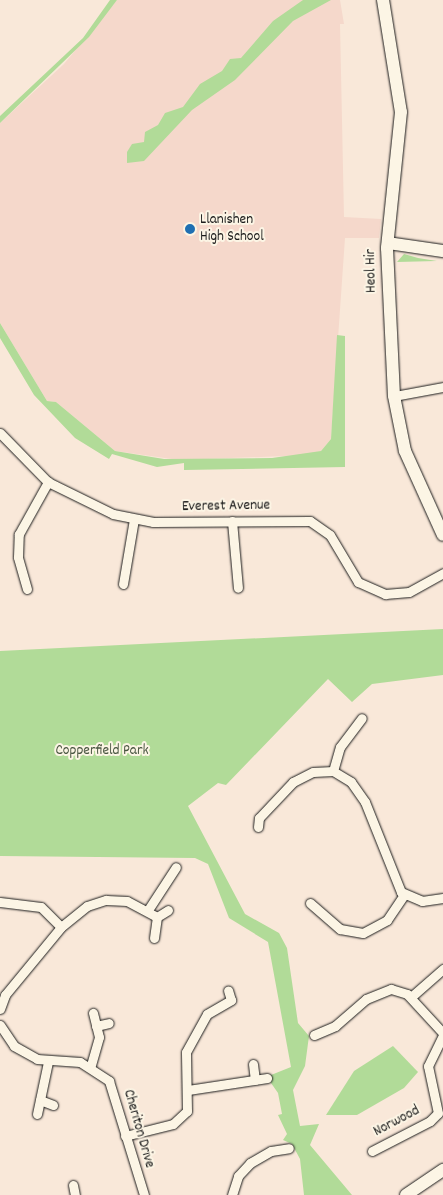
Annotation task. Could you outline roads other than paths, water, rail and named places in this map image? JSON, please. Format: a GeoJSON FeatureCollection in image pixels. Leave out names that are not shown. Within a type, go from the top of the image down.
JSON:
{"type":"FeatureCollection","features":[{"type":"Feature","properties":{"kind":"street","name":"Heol Hir"},"geometry":{"type":"LineString","coordinates":[[383,0],[401,112],[388,243],[394,396],[405,451],[443,535]]}},
{"type":"Feature","properties":{"kind":"street"},"geometry":{"type":"LineString","coordinates":[[388,243],[443,252]]}},
{"type":"Feature","properties":{"kind":"street"},"geometry":{"type":"LineString","coordinates":[[394,396],[443,387]]}},
{"type":"Feature","properties":{"kind":"street","name":"Everest Avenue"},"geometry":{"type":"LineString","coordinates":[[0,433],[48,482],[98,509],[134,519],[295,519],[315,524],[334,540],[358,582],[377,592],[409,592],[443,573]]}},
{"type":"Feature","properties":{"kind":"street"},"geometry":{"type":"LineString","coordinates":[[27,589],[18,557],[19,534],[48,482]]}},
{"type":"Feature","properties":{"kind":"street"},"geometry":{"type":"LineString","coordinates":[[123,584],[134,519]]}},
{"type":"Feature","properties":{"kind":"street"},"geometry":{"type":"LineString","coordinates":[[232,520],[238,588]]}},
{"type":"Feature","properties":{"kind":"street"},"geometry":{"type":"LineString","coordinates":[[333,772],[340,747],[362,718]]}},
{"type":"Feature","properties":{"kind":"street"},"geometry":{"type":"LineString","coordinates":[[258,827],[258,818],[293,782],[313,772],[333,772],[351,782],[365,802],[404,895],[422,901],[443,898]]}},
{"type":"Feature","properties":{"kind":"street"},"geometry":{"type":"LineString","coordinates":[[148,910],[174,871],[180,880]]}},
{"type":"Feature","properties":{"kind":"street"},"geometry":{"type":"LineString","coordinates":[[310,903],[340,929],[363,933],[386,920],[404,895]]}},
{"type":"Feature","properties":{"kind":"street"},"geometry":{"type":"LineString","coordinates":[[0,1009],[5,994],[62,927],[87,906],[106,900],[127,901],[148,910],[157,917]]}},
{"type":"Feature","properties":{"kind":"street"},"geometry":{"type":"LineString","coordinates":[[0,902],[41,907],[62,927]]}},
{"type":"Feature","properties":{"kind":"street"},"geometry":{"type":"LineString","coordinates":[[154,938],[157,917],[168,910]]}},
{"type":"Feature","properties":{"kind":"street"},"geometry":{"type":"LineString","coordinates":[[314,1035],[330,1029],[357,1005],[384,991],[397,990],[411,997],[443,969]]}},
{"type":"Feature","properties":{"kind":"street"},"geometry":{"type":"LineString","coordinates":[[125,1136],[172,1124],[187,1111],[186,1052],[207,1014],[231,1000],[228,990]]}},
{"type":"Feature","properties":{"kind":"street","name":"Norwood"},"geometry":{"type":"LineString","coordinates":[[372,1151],[430,1121],[438,1113],[438,1100],[427,1073],[429,1058],[443,1034],[411,997]]}},
{"type":"Feature","properties":{"kind":"street"},"geometry":{"type":"LineString","coordinates":[[0,1026],[14,1046],[48,1062],[91,1065],[99,1037],[93,1013]]}},
{"type":"Feature","properties":{"kind":"street"},"geometry":{"type":"LineString","coordinates":[[96,1026],[108,1023]]}},
{"type":"Feature","properties":{"kind":"street"},"geometry":{"type":"LineString","coordinates":[[37,1114],[48,1062]]}},
{"type":"Feature","properties":{"kind":"street"},"geometry":{"type":"LineString","coordinates":[[252,1064],[256,1080]]}},
{"type":"Feature","properties":{"kind":"street","name":"Cheriton Drive"},"geometry":{"type":"LineString","coordinates":[[91,1065],[109,1081],[144,1195]]}},
{"type":"Feature","properties":{"kind":"street"},"geometry":{"type":"LineString","coordinates":[[188,1090],[267,1078]]}},
{"type":"Feature","properties":{"kind":"street"},"geometry":{"type":"LineString","coordinates":[[40,1100],[53,1105]]}},
{"type":"Feature","properties":{"kind":"street"},"geometry":{"type":"LineString","coordinates":[[276,1140],[278,1150]]}},
{"type":"Feature","properties":{"kind":"street"},"geometry":{"type":"LineString","coordinates":[[232,1195],[238,1176],[250,1163],[278,1150],[290,1148]]}},
{"type":"Feature","properties":{"kind":"street"},"geometry":{"type":"LineString","coordinates":[[406,1195],[443,1170]]}},
{"type":"Feature","properties":{"kind":"street"},"geometry":{"type":"LineString","coordinates":[[73,1185],[75,1195]]}},
{"type":"Feature","properties":{"kind":"place","name":"Llanishen High School"},"geometry":{"type":"Point","coordinates":[190,229]}},
{"type":"Feature","properties":{"kind":"park label","name":"Copperfield Park"},"geometry":{"type":"Point","coordinates":[102,752]}}]}
